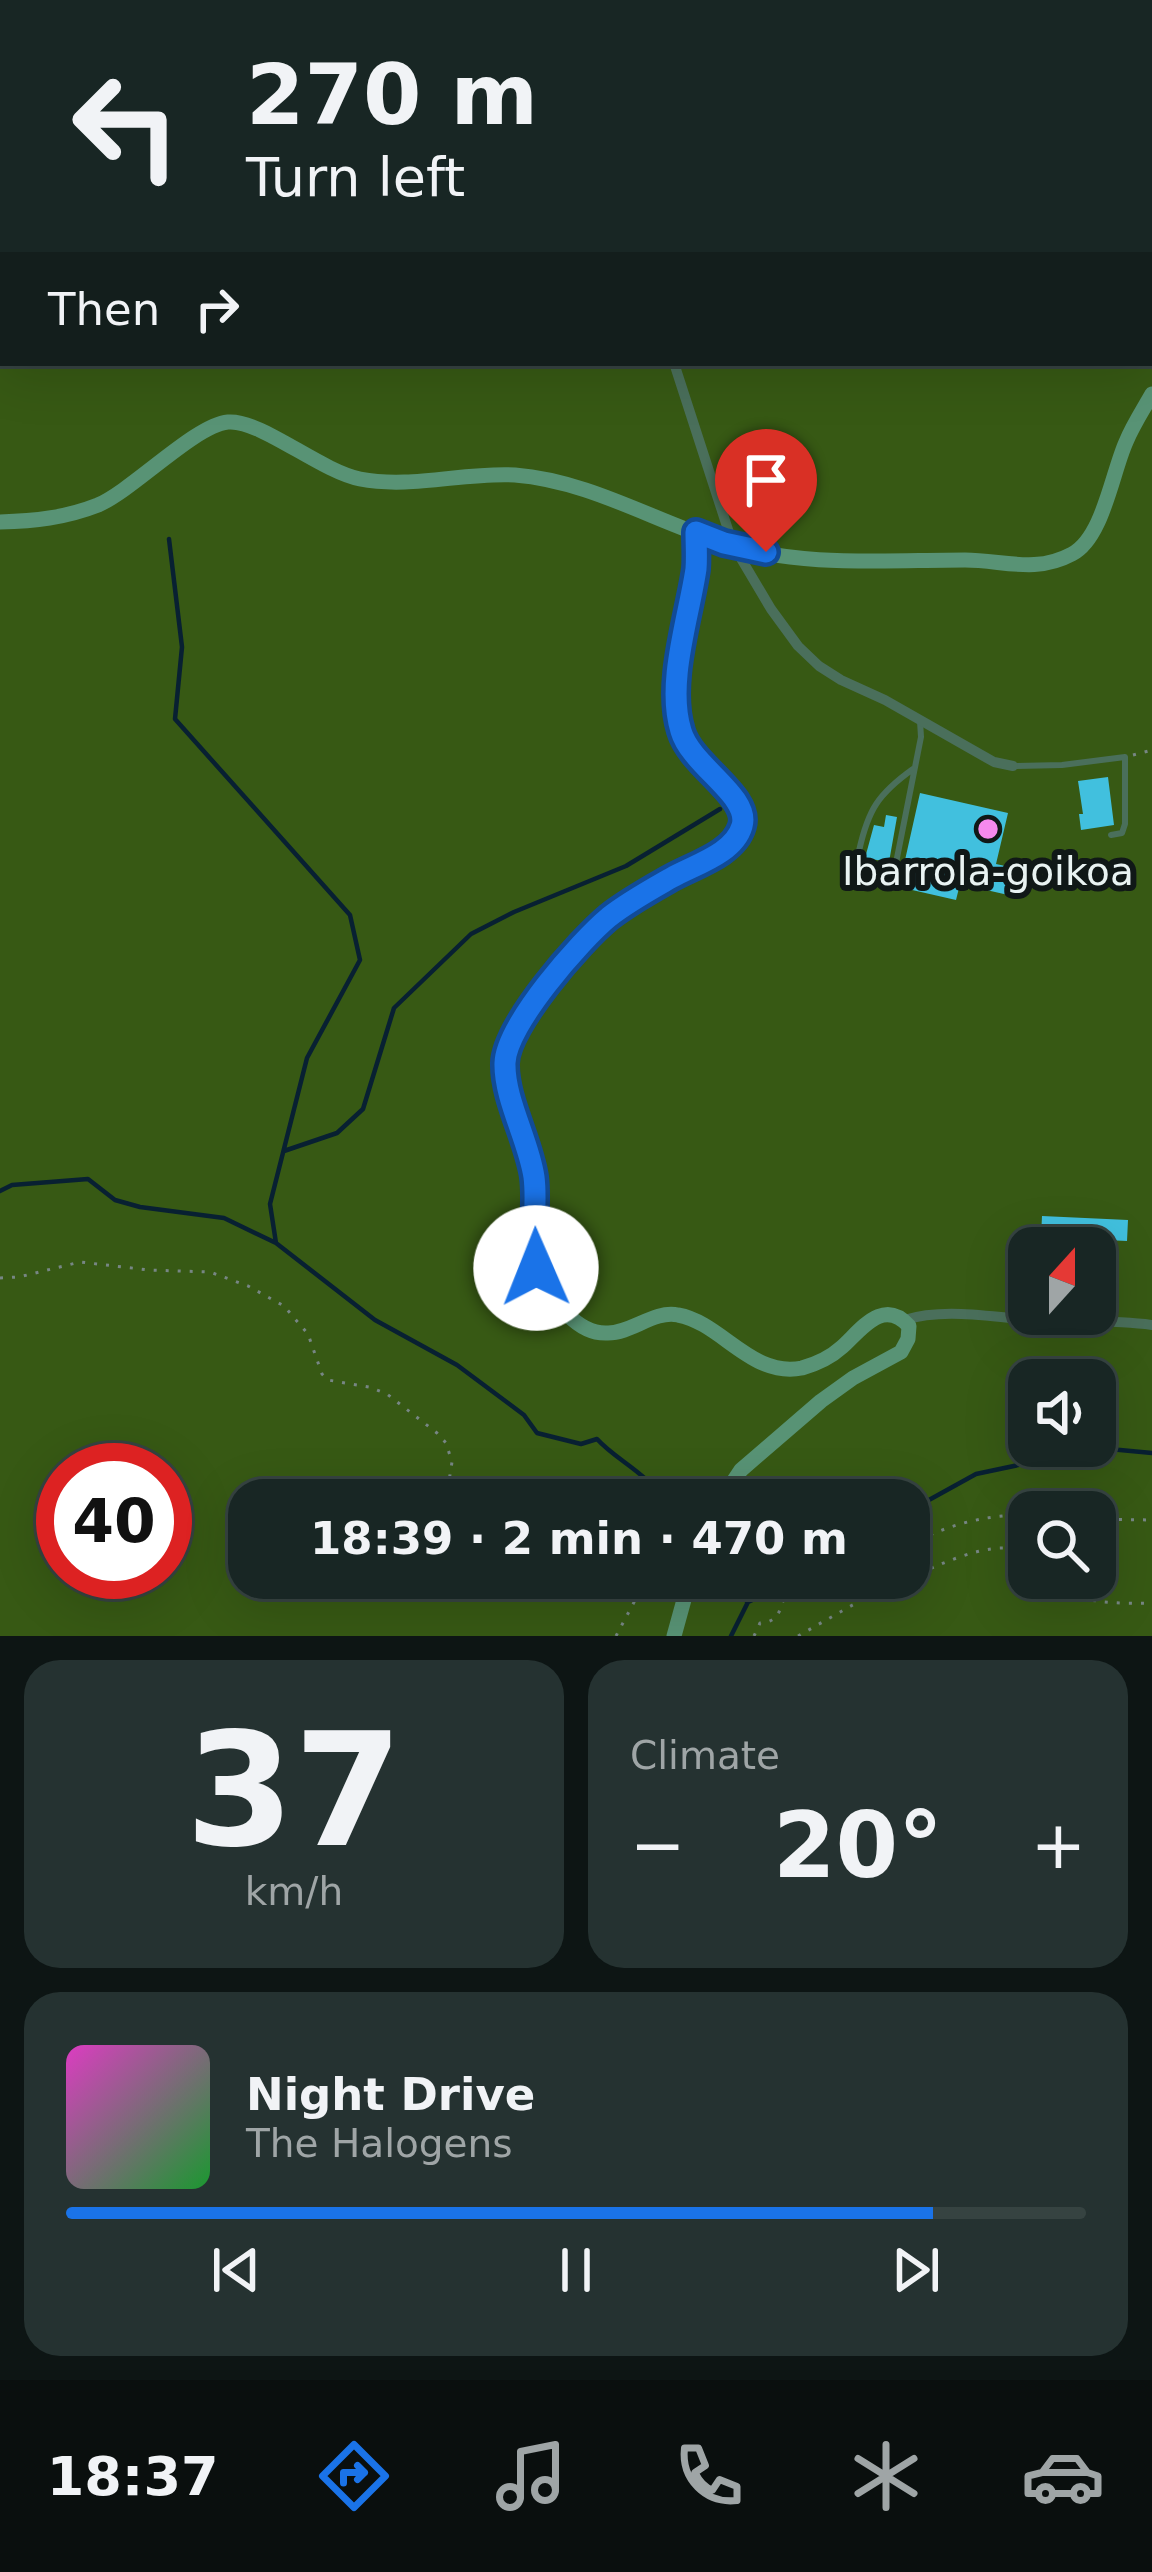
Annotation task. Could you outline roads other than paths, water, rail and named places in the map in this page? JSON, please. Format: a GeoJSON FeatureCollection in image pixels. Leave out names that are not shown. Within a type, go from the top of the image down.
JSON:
{"type":"FeatureCollection","features":[{"type":"Feature","properties":{"kind":"street"},"geometry":{"type":"LineString","coordinates":[[675,366],[733,545],[798,646],[819,666],[994,762],[1013,766]]}},
{"type":"Feature","properties":{"kind":"street"},"geometry":{"type":"LineString","coordinates":[[0,522],[52,520],[101,504],[202,433],[227,422],[253,427],[329,470],[362,479],[398,482],[514,476],[592,490],[733,545],[799,560],[977,560],[1031,567],[1075,554],[1096,527],[1126,441],[1152,394]]}},
{"type":"Feature","properties":{"kind":"street"},"geometry":{"type":"LineString","coordinates":[[696,532],[697,562],[677,683],[678,720],[695,758],[740,802],[743,822],[728,847],[642,895],[597,928],[530,1008],[509,1043],[505,1072],[534,1178],[535,1264],[554,1300],[577,1324],[600,1333],[677,1314],[743,1353],[781,1369],[823,1360],[878,1316],[904,1319],[937,1313],[1152,1325]]}},
{"type":"Feature","properties":{"kind":"street"},"geometry":{"type":"LineString","coordinates":[[735,1479],[821,1401],[901,1352],[910,1332],[904,1319]]}},
{"type":"Feature","properties":{"kind":"street"},"geometry":{"type":"LineString","coordinates":[[674,1636],[684,1599]]}},
{"type":"Feature","properties":{"kind":"lane"},"geometry":{"type":"LineString","coordinates":[[894,873],[922,737],[920,721]]}},
{"type":"Feature","properties":{"kind":"lane"},"geometry":{"type":"LineString","coordinates":[[1013,766],[1125,757],[1125,824],[1122,832],[1111,835]]}},
{"type":"Feature","properties":{"kind":"lane"},"geometry":{"type":"LineString","coordinates":[[860,851],[867,815],[886,790],[916,767]]}},
{"type":"Feature","properties":{"kind":"waterway"},"geometry":{"type":"LineString","coordinates":[[169,539],[182,647],[175,719],[350,915],[360,960],[307,1058],[270,1204],[276,1243]]}},
{"type":"Feature","properties":{"kind":"waterway"},"geometry":{"type":"LineString","coordinates":[[284,1151],[337,1133],[363,1109],[394,1008],[471,934],[626,866],[720,809]]}},
{"type":"Feature","properties":{"kind":"waterway"},"geometry":{"type":"LineString","coordinates":[[0,1191],[12,1185],[88,1179],[115,1200],[224,1218],[276,1243],[375,1320],[457,1365],[524,1415],[537,1433],[581,1444],[597,1439],[645,1479]]}},
{"type":"Feature","properties":{"kind":"waterway"},"geometry":{"type":"LineString","coordinates":[[930,1499],[976,1474],[1099,1448],[1152,1453]]}},
{"type":"Feature","properties":{"kind":"waterway"},"geometry":{"type":"LineString","coordinates":[[744,1599],[748,1602]]}},
{"type":"Feature","properties":{"kind":"waterway"},"geometry":{"type":"LineString","coordinates":[[748,1602],[755,1599]]}},
{"type":"Feature","properties":{"kind":"waterway"},"geometry":{"type":"LineString","coordinates":[[731,1636],[748,1602]]}},
{"type":"Feature","properties":{"kind":"place","name":"Ibarrola-goikoa"},"geometry":{"type":"Point","coordinates":[988,829]}}]}
